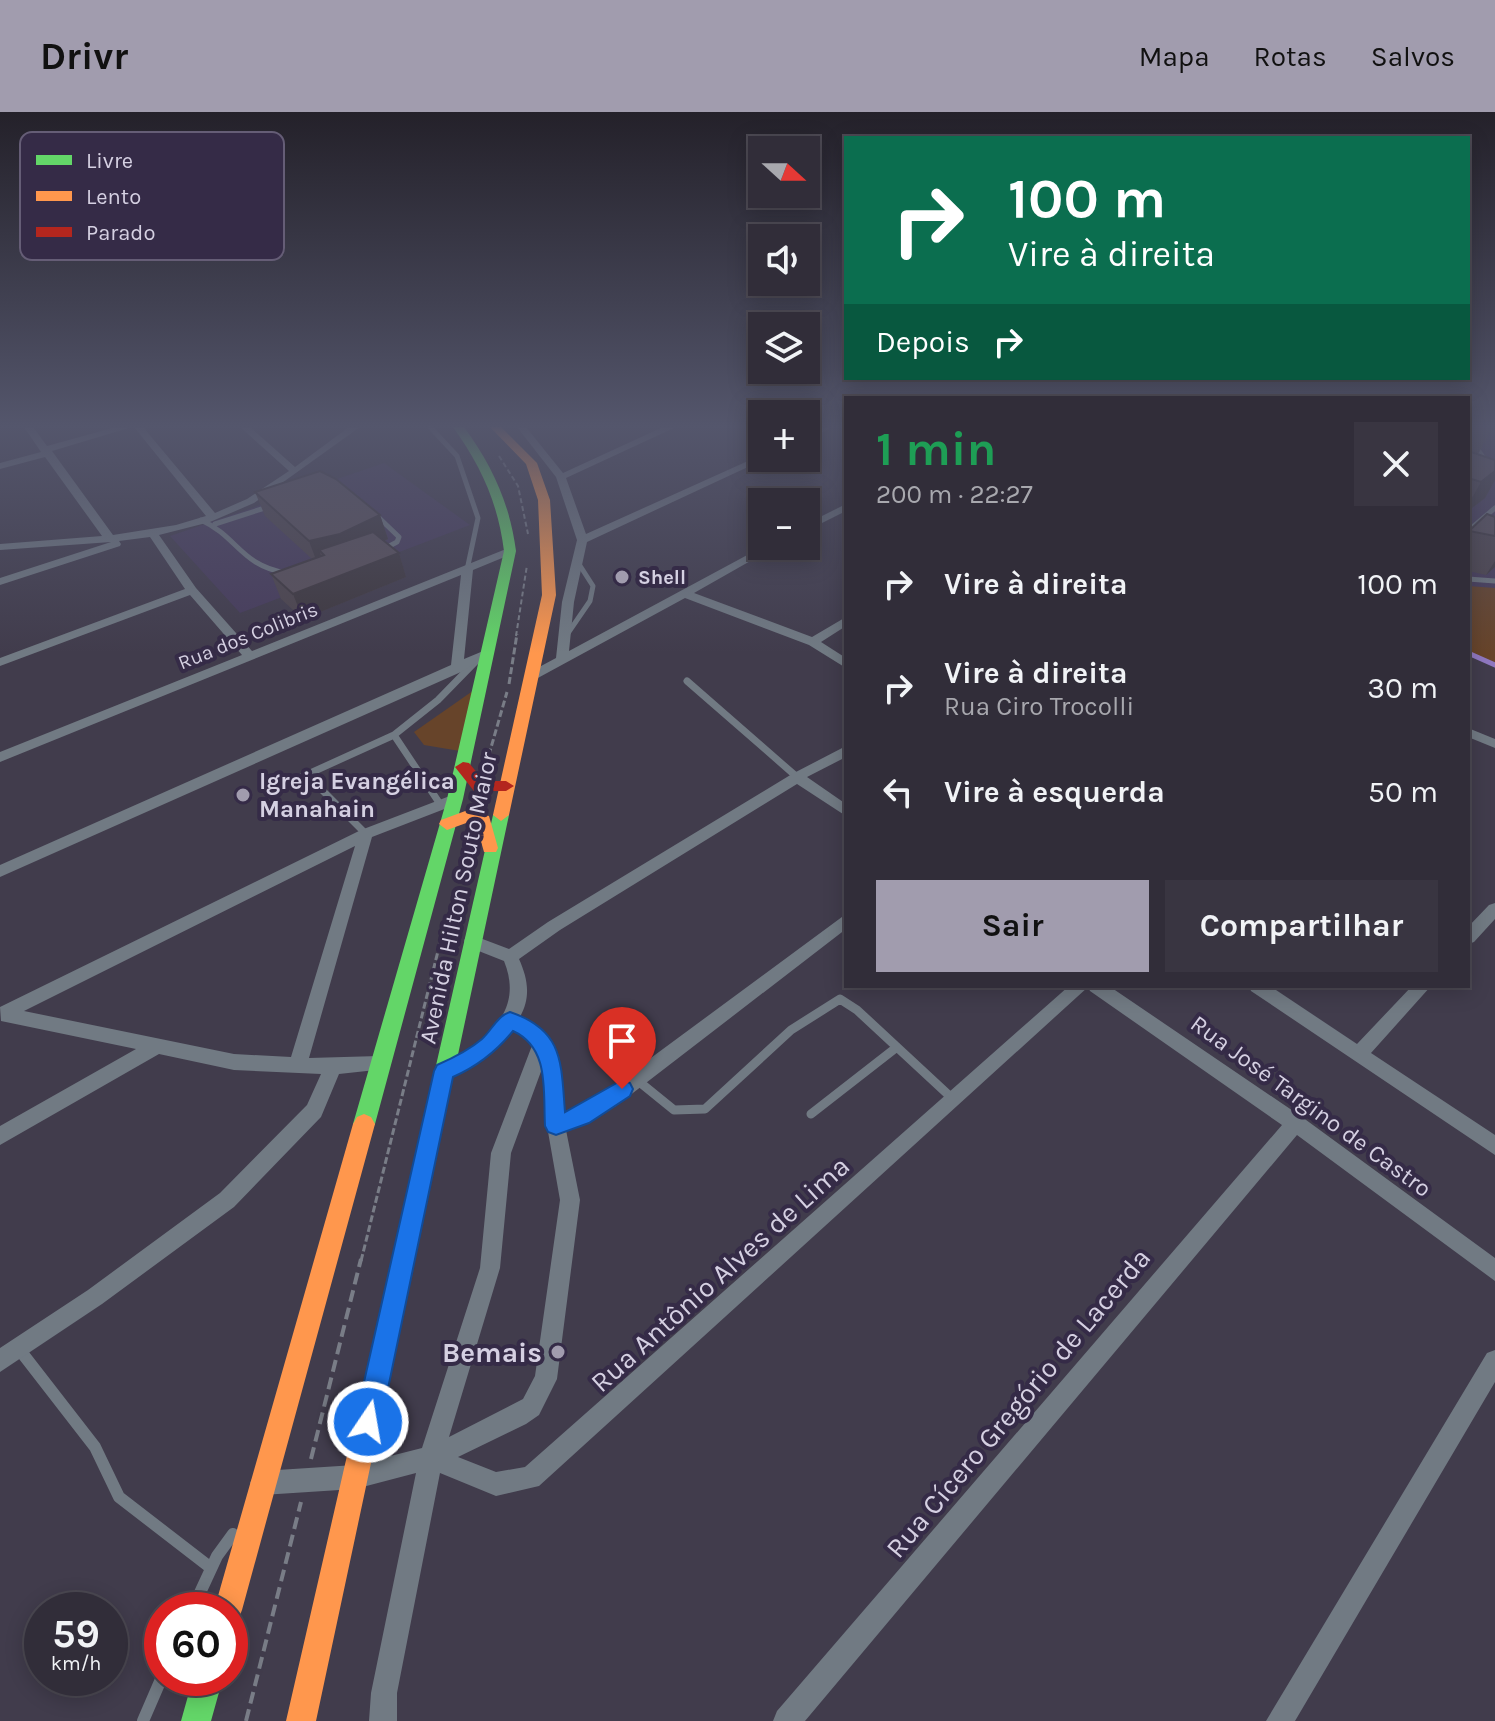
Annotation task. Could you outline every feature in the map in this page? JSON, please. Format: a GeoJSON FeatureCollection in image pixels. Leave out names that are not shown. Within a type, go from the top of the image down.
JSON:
{"type":"FeatureCollection","features":[{"type":"Feature","properties":{"kind":"main road","name":"Avenida Hilton Souto Maior"},"geometry":{"type":"LineString","coordinates":[[233,1592],[447,824],[448,801],[463,767],[483,656],[510,551],[509,530],[500,502]]}},
{"type":"Feature","properties":{"kind":"main road","name":"Avenida Hilton Souto Maior"},"geometry":{"type":"LineString","coordinates":[[301,1721],[549,595],[544,502]]}},
{"type":"Feature","properties":{"kind":"main road"},"geometry":{"type":"LineString","coordinates":[[463,767],[480,787],[506,786]]}},
{"type":"Feature","properties":{"kind":"main road"},"geometry":{"type":"LineString","coordinates":[[447,824],[468,816],[483,820],[491,852]]}},
{"type":"Feature","properties":{"kind":"main road"},"geometry":{"type":"LineString","coordinates":[[196,1721],[203,1696]]}},
{"type":"Feature","properties":{"kind":"street"},"geometry":{"type":"LineString","coordinates":[[83,502],[109,538]]}},
{"type":"Feature","properties":{"kind":"street"},"geometry":{"type":"LineString","coordinates":[[195,502],[209,520]]}},
{"type":"Feature","properties":{"kind":"street"},"geometry":{"type":"LineString","coordinates":[[0,582],[147,535],[209,520],[247,502]]}},
{"type":"Feature","properties":{"kind":"street"},"geometry":{"type":"LineString","coordinates":[[562,659],[582,540],[569,502]]}},
{"type":"Feature","properties":{"kind":"street"},"geometry":{"type":"LineString","coordinates":[[582,540],[665,502]]}},
{"type":"Feature","properties":{"kind":"street"},"geometry":{"type":"LineString","coordinates":[[820,521],[844,508]]}},
{"type":"Feature","properties":{"kind":"street"},"geometry":{"type":"LineString","coordinates":[[0,547],[147,535]]}},
{"type":"Feature","properties":{"kind":"street"},"geometry":{"type":"LineString","coordinates":[[147,535],[250,656]]}},
{"type":"Feature","properties":{"kind":"street","name":"Rua dos Colibris"},"geometry":{"type":"LineString","coordinates":[[0,757],[510,551]]}},
{"type":"Feature","properties":{"kind":"street"},"geometry":{"type":"LineString","coordinates":[[532,676],[748,559]]}},
{"type":"Feature","properties":{"kind":"street"},"geometry":{"type":"LineString","coordinates":[[457,669],[467,570]]}},
{"type":"Feature","properties":{"kind":"street"},"geometry":{"type":"LineString","coordinates":[[0,662],[192,590]]}},
{"type":"Feature","properties":{"kind":"street"},"geometry":{"type":"LineString","coordinates":[[683,593],[813,642],[844,663]]}},
{"type":"Feature","properties":{"kind":"street"},"geometry":{"type":"LineString","coordinates":[[813,642],[844,622]]}},
{"type":"Feature","properties":{"kind":"street"},"geometry":{"type":"LineString","coordinates":[[0,871],[483,656]]}},
{"type":"Feature","properties":{"kind":"street"},"geometry":{"type":"LineString","coordinates":[[1470,733],[1495,744]]}},
{"type":"Feature","properties":{"kind":"street"},"geometry":{"type":"LineString","coordinates":[[510,957],[554,926],[797,777],[844,752]]}},
{"type":"Feature","properties":{"kind":"street"},"geometry":{"type":"LineString","coordinates":[[797,777],[844,810]]}},
{"type":"Feature","properties":{"kind":"street"},"geometry":{"type":"LineString","coordinates":[[1,1014],[366,834],[448,801]]}},
{"type":"Feature","properties":{"kind":"street"},"geometry":{"type":"LineString","coordinates":[[298,1064],[366,834]]}},
{"type":"Feature","properties":{"kind":"street"},"geometry":{"type":"LineString","coordinates":[[1470,936],[1495,909]]}},
{"type":"Feature","properties":{"kind":"street"},"geometry":{"type":"LineString","coordinates":[[556,1126],[582,1116],[636,1079],[844,922]]}},
{"type":"Feature","properties":{"kind":"street"},"geometry":{"type":"LineString","coordinates":[[444,1071],[468,1061],[491,1043],[510,1020],[520,997],[522,975],[510,957],[472,941]]}},
{"type":"Feature","properties":{"kind":"street","name":"Rua Antônio Alves de Lima"},"geometry":{"type":"LineString","coordinates":[[431,1458],[496,1484],[531,1478],[1078,988]]}},
{"type":"Feature","properties":{"kind":"street","name":"Rua José Targino de Castro"},"geometry":{"type":"LineString","coordinates":[[1099,988],[1295,1123],[1495,1271]]}},
{"type":"Feature","properties":{"kind":"street"},"geometry":{"type":"LineString","coordinates":[[1260,988],[1495,1146]]}},
{"type":"Feature","properties":{"kind":"street"},"geometry":{"type":"LineString","coordinates":[[1358,1055],[1421,988]]}},
{"type":"Feature","properties":{"kind":"street"},"geometry":{"type":"LineString","coordinates":[[1,1014],[234,1062],[333,1067],[379,1064]]}},
{"type":"Feature","properties":{"kind":"street"},"geometry":{"type":"LineString","coordinates":[[261,1483],[355,1477],[431,1458],[518,1416],[541,1394],[570,1200],[556,1126],[551,1059],[543,1041],[531,1030],[510,1020]]}},
{"type":"Feature","properties":{"kind":"street"},"geometry":{"type":"LineString","coordinates":[[383,1721],[384,1693],[431,1458],[490,1268],[501,1153],[543,1041]]}},
{"type":"Feature","properties":{"kind":"street"},"geometry":{"type":"LineString","coordinates":[[0,1136],[158,1046]]}},
{"type":"Feature","properties":{"kind":"street"},"geometry":{"type":"LineString","coordinates":[[0,1361],[227,1200],[314,1111],[333,1067]]}},
{"type":"Feature","properties":{"kind":"street","name":"Rua Cícero Gregório de Lacerda"},"geometry":{"type":"LineString","coordinates":[[787,1721],[1295,1123]]}},
{"type":"Feature","properties":{"kind":"street"},"geometry":{"type":"LineString","coordinates":[[1280,1721],[1495,1362]]}},
{"type":"Feature","properties":{"kind":"lane"},"geometry":{"type":"LineString","coordinates":[[283,502],[209,520],[238,552],[262,571],[301,575]]}},
{"type":"Feature","properties":{"kind":"lane"},"geometry":{"type":"LineString","coordinates":[[467,570],[478,518],[473,502]]}},
{"type":"Feature","properties":{"kind":"lane"},"geometry":{"type":"LineString","coordinates":[[1470,529],[1495,508]]}},
{"type":"Feature","properties":{"kind":"lane"},"geometry":{"type":"LineString","coordinates":[[370,509],[399,537],[397,542],[374,553]]}},
{"type":"Feature","properties":{"kind":"lane"},"geometry":{"type":"LineString","coordinates":[[1487,515],[1490,528]]}},
{"type":"Feature","properties":{"kind":"lane"},"geometry":{"type":"LineString","coordinates":[[564,637],[590,601],[593,586],[577,561]]}},
{"type":"Feature","properties":{"kind":"lane"},"geometry":{"type":"LineString","coordinates":[[1470,579],[1495,581]]}},
{"type":"Feature","properties":{"kind":"lane"},"geometry":{"type":"LineString","coordinates":[[275,789],[394,735],[438,700],[483,656]]}},
{"type":"Feature","properties":{"kind":"lane"},"geometry":{"type":"LineString","coordinates":[[687,681],[797,777]]}},
{"type":"Feature","properties":{"kind":"lane"},"geometry":{"type":"LineString","coordinates":[[394,735],[448,801]]}},
{"type":"Feature","properties":{"kind":"lane"},"geometry":{"type":"LineString","coordinates":[[307,775],[366,834]]}},
{"type":"Feature","properties":{"kind":"lane"},"geometry":{"type":"LineString","coordinates":[[636,1079],[669,1110],[684,1114],[705,1109],[803,1022],[831,1001],[840,999],[857,1010],[954,1100]]}},
{"type":"Feature","properties":{"kind":"lane"},"geometry":{"type":"LineString","coordinates":[[811,1114],[897,1047]]}},
{"type":"Feature","properties":{"kind":"lane"},"geometry":{"type":"LineString","coordinates":[[18,1349],[95,1447],[119,1497],[211,1568]]}},
{"type":"Feature","properties":{"kind":"lane"},"geometry":{"type":"LineString","coordinates":[[200,1592],[211,1568],[238,1528],[251,1526]]}},
{"type":"Feature","properties":{"kind":"lane"},"geometry":{"type":"LineString","coordinates":[[143,1721],[154,1696]]}},
{"type":"Feature","properties":{"kind":"shaded area"},"geometry":{"type":"Polygon","coordinates":[[[269,502],[438,502],[470,525],[240,613],[170,536],[269,502]]]}},
{"type":"Feature","properties":{"kind":"shaded area"},"geometry":{"type":"Polygon","coordinates":[[[1470,502],[1495,502],[1495,604],[1470,594],[1470,502]]]}},
{"type":"Feature","properties":{"kind":"shaded area"},"geometry":{"type":"Polygon","coordinates":[[[1470,586],[1495,588],[1495,664],[1470,655],[1470,586]]]}},
{"type":"Feature","properties":{"kind":"shaded area"},"geometry":{"type":"Polygon","coordinates":[[[487,681],[466,752],[424,745],[414,732],[487,681]]]}},
{"type":"Feature","properties":{"kind":"building"},"geometry":{"type":"Polygon","coordinates":[[[266,502],[364,502],[380,515],[340,534],[309,541],[266,502]]]}},
{"type":"Feature","properties":{"kind":"building"},"geometry":{"type":"Polygon","coordinates":[[[1487,514],[1495,517],[1495,536],[1470,530],[1487,514]]]}},
{"type":"Feature","properties":{"kind":"building"},"geometry":{"type":"Polygon","coordinates":[[[373,532],[399,553],[293,594],[271,574],[324,555],[319,550],[373,532]]]}},
{"type":"Feature","properties":{"kind":"waterway"},"geometry":{"type":"LineString","coordinates":[[1470,654],[1495,665]]}},
{"type":"Feature","properties":{"kind":"traffic: fast"},"geometry":{"type":"LineString","coordinates":[[364,1124],[455,799],[510,551],[501,502]]}},
{"type":"Feature","properties":{"kind":"traffic: fast"},"geometry":{"type":"LineString","coordinates":[[381,1360],[501,815]]}},
{"type":"Feature","properties":{"kind":"traffic: fast"},"geometry":{"type":"LineString","coordinates":[[196,1721],[203,1696]]}},
{"type":"Feature","properties":{"kind":"traffic: slow"},"geometry":{"type":"LineString","coordinates":[[501,815],[549,595],[544,502]]}},
{"type":"Feature","properties":{"kind":"traffic: slow"},"geometry":{"type":"LineString","coordinates":[[447,824],[468,816],[483,820],[490,848]]}},
{"type":"Feature","properties":{"kind":"traffic: slow"},"geometry":{"type":"LineString","coordinates":[[233,1592],[364,1124]]}},
{"type":"Feature","properties":{"kind":"traffic: slow"},"geometry":{"type":"LineString","coordinates":[[301,1721],[381,1360]]}},
{"type":"Feature","properties":{"kind":"traffic: jam"},"geometry":{"type":"LineString","coordinates":[[463,767],[480,787],[506,786]]}},
{"type":"Feature","properties":{"kind":"place","name":"Shell"},"geometry":{"type":"Point","coordinates":[622,577]}},
{"type":"Feature","properties":{"kind":"place","name":"Igreja Evangélica Manahain"},"geometry":{"type":"Point","coordinates":[243,795]}},
{"type":"Feature","properties":{"kind":"place","name":"Bemais"},"geometry":{"type":"Point","coordinates":[558,1352]}},
{"type":"Feature","properties":{"kind":"route"},"geometry":{"type":"LineString","coordinates":[[368,1422],[444,1071],[468,1061],[491,1043],[510,1020],[531,1030],[543,1041],[551,1059],[556,1126],[582,1116],[622,1089]]}}]}
